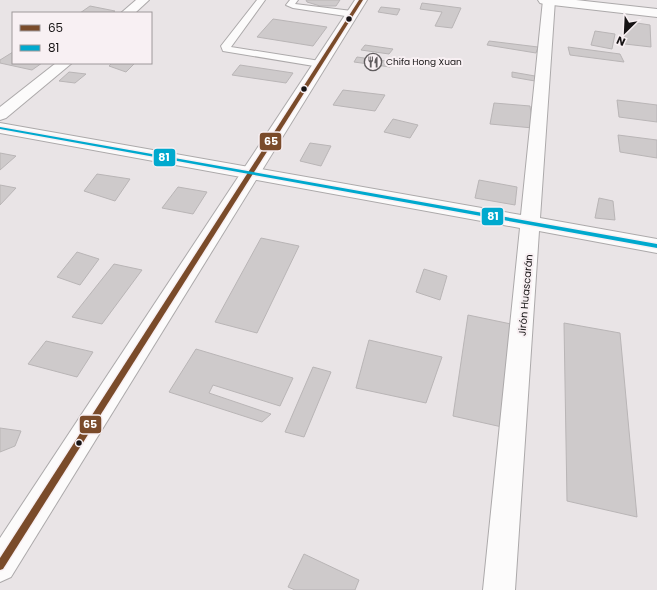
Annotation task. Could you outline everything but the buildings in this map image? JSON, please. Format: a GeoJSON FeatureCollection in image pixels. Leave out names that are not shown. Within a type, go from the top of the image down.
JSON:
{"type":"FeatureCollection","features":[{"type":"Feature","properties":{"kind":"street"},"geometry":{"type":"LineString","coordinates":[[128,12],[143,0]]}},
{"type":"Feature","properties":{"kind":"street"},"geometry":{"type":"LineString","coordinates":[[547,0],[657,13]]}},
{"type":"Feature","properties":{"kind":"street","name":"Jirón Huascarán"},"geometry":{"type":"LineString","coordinates":[[499,590],[531,223],[547,0]]}},
{"type":"Feature","properties":{"kind":"street"},"geometry":{"type":"LineString","coordinates":[[0,566],[357,7]]}},
{"type":"Feature","properties":{"kind":"street"},"geometry":{"type":"LineString","coordinates":[[0,115],[64,64]]}},
{"type":"Feature","properties":{"kind":"street"},"geometry":{"type":"LineString","coordinates":[[0,128],[657,246]]}},
{"type":"Feature","properties":{"kind":"lane"},"geometry":{"type":"LineString","coordinates":[[261,0],[226,46],[226,50],[320,64]]}},
{"type":"Feature","properties":{"kind":"lane"},"geometry":{"type":"LineString","coordinates":[[294,0],[290,5],[332,12],[357,7]]}},
{"type":"Feature","properties":{"kind":"transit line","name":"65"},"geometry":{"type":"LineString","coordinates":[[0,566],[361,0]]}},
{"type":"Feature","properties":{"kind":"transit line","name":"81"},"geometry":{"type":"LineString","coordinates":[[0,128],[657,246]]}},
{"type":"Feature","properties":{"kind":"place","name":"Chifa Hong Xuan"},"geometry":{"type":"Point","coordinates":[373,62]}}]}
